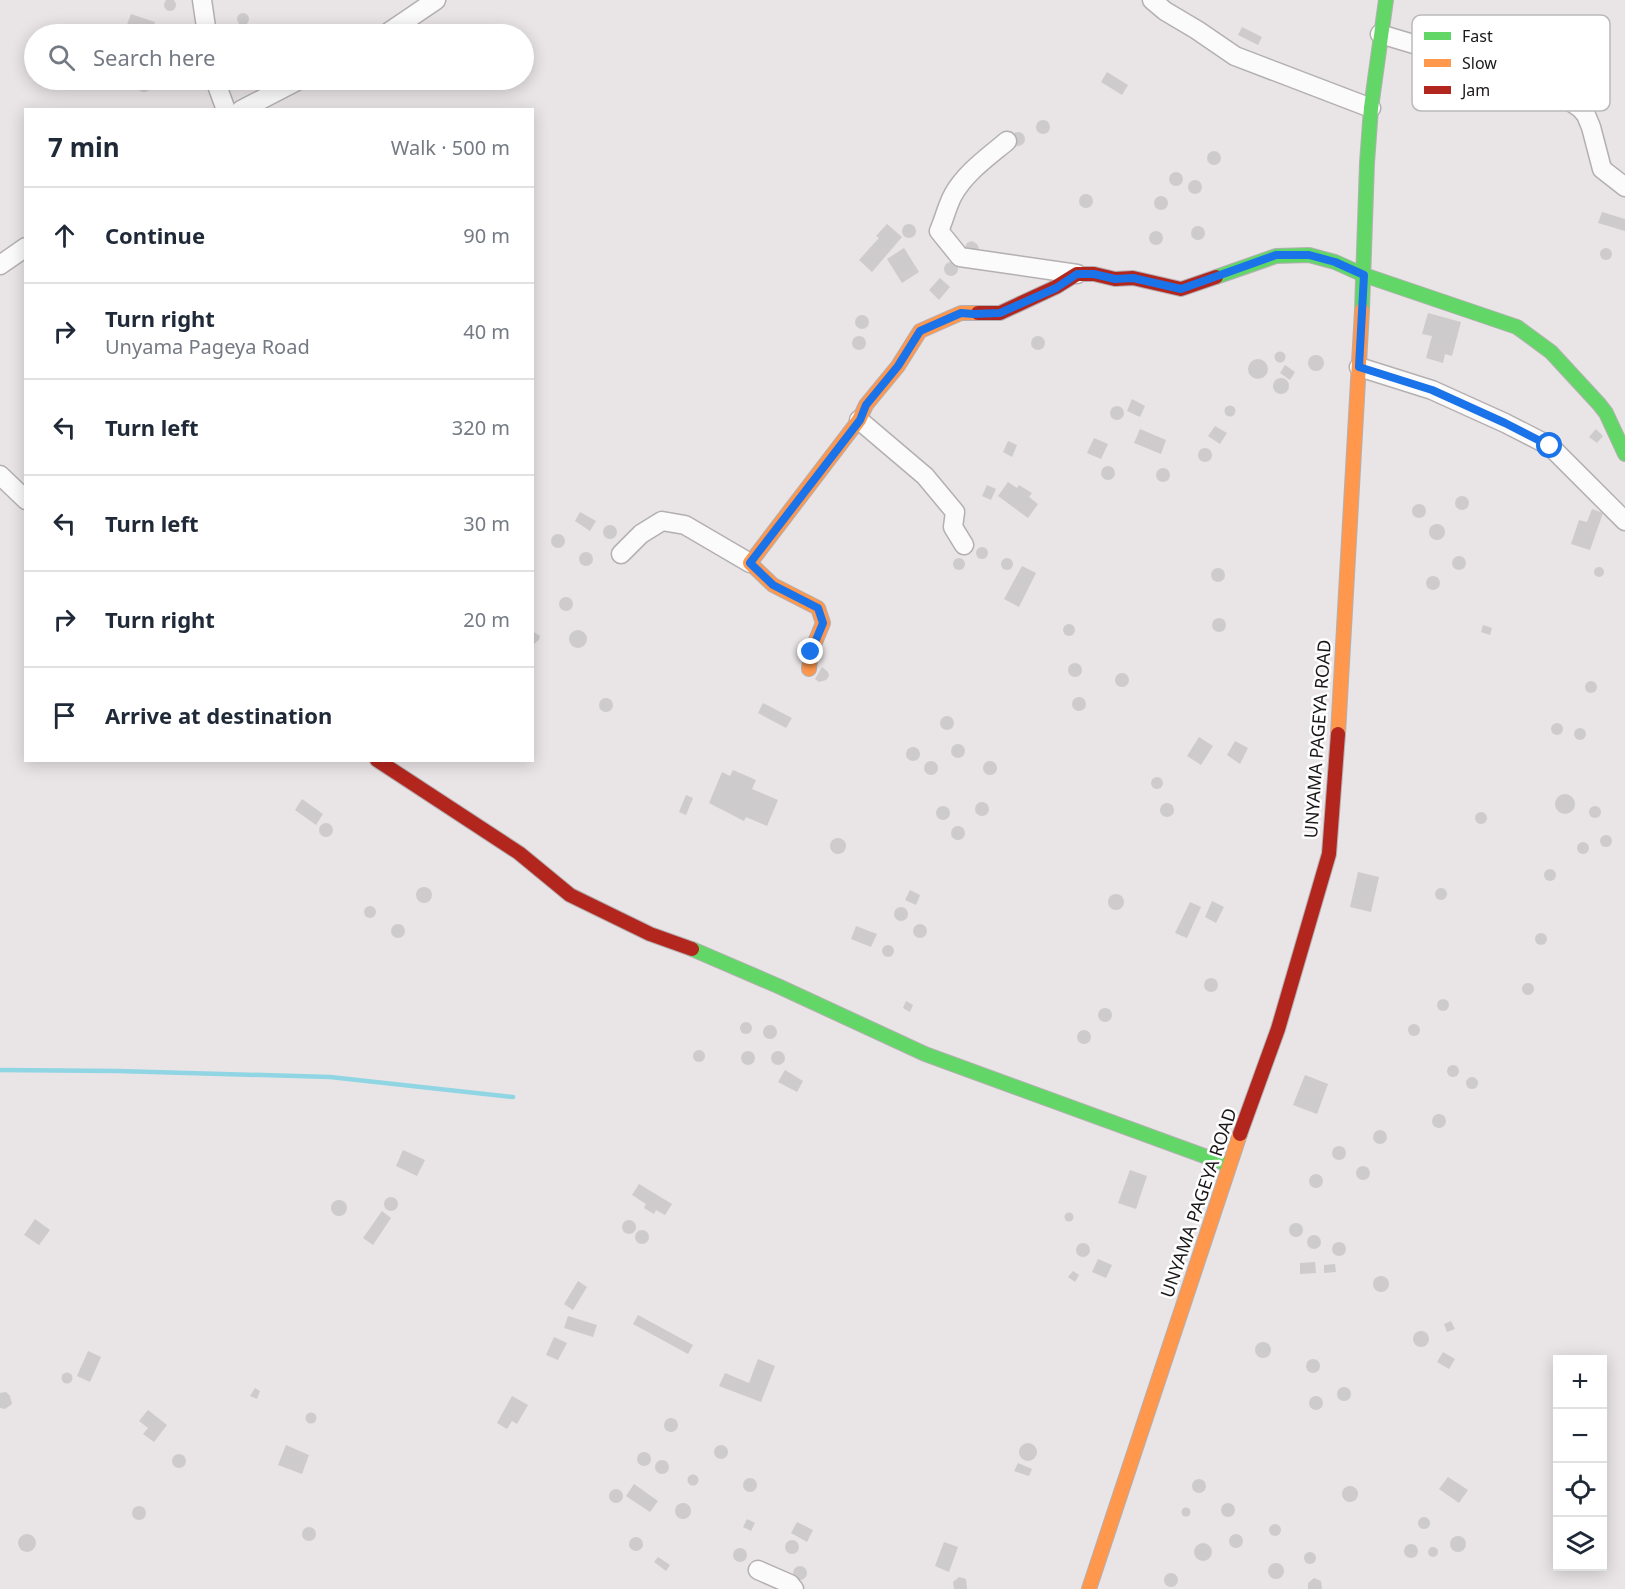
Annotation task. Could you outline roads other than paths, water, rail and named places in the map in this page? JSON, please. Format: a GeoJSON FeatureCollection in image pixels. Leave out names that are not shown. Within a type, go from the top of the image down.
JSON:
{"type":"FeatureCollection","features":[{"type":"Feature","properties":{"kind":"street"},"geometry":{"type":"LineString","coordinates":[[202,0],[206,24]]}},
{"type":"Feature","properties":{"kind":"street"},"geometry":{"type":"LineString","coordinates":[[401,24],[436,0]]}},
{"type":"Feature","properties":{"kind":"street"},"geometry":{"type":"LineString","coordinates":[[1152,0],[1165,11],[1235,56],[1371,108]]}},
{"type":"Feature","properties":{"kind":"street","name":"UNYAMA PAGEYA ROAD"},"geometry":{"type":"LineString","coordinates":[[1089,1589],[1229,1165],[1278,1029],[1330,844],[1364,275],[1367,163],[1371,108],[1386,0]]}},
{"type":"Feature","properties":{"kind":"street"},"geometry":{"type":"LineString","coordinates":[[1380,34],[1412,44]]}},
{"type":"Feature","properties":{"kind":"street"},"geometry":{"type":"LineString","coordinates":[[219,90],[225,108]]}},
{"type":"Feature","properties":{"kind":"street"},"geometry":{"type":"LineString","coordinates":[[245,108],[280,90]]}},
{"type":"Feature","properties":{"kind":"street"},"geometry":{"type":"LineString","coordinates":[[1583,111],[1592,127],[1602,169],[1625,187]]}},
{"type":"Feature","properties":{"kind":"street"},"geometry":{"type":"LineString","coordinates":[[1007,141],[981,163],[953,196],[939,231],[960,257],[1077,274],[1094,274],[1115,279],[1133,278],[1181,289],[1276,255],[1309,255],[1335,262],[1364,275],[1517,327],[1543,342],[1606,413],[1625,454]]}},
{"type":"Feature","properties":{"kind":"street"},"geometry":{"type":"LineString","coordinates":[[0,265],[24,248]]}},
{"type":"Feature","properties":{"kind":"street"},"geometry":{"type":"LineString","coordinates":[[750,563],[860,420],[866,405],[898,366],[920,331],[961,313],[1000,313],[1056,288],[1077,274]]}},
{"type":"Feature","properties":{"kind":"street"},"geometry":{"type":"LineString","coordinates":[[1359,367],[1432,390],[1550,446],[1625,521]]}},
{"type":"Feature","properties":{"kind":"street"},"geometry":{"type":"LineString","coordinates":[[860,420],[925,476],[956,512],[953,527],[964,545]]}},
{"type":"Feature","properties":{"kind":"street"},"geometry":{"type":"LineString","coordinates":[[0,475],[24,498]]}},
{"type":"Feature","properties":{"kind":"street"},"geometry":{"type":"LineString","coordinates":[[621,554],[641,534],[662,521],[685,525],[750,563],[773,585],[818,608],[823,623],[811,652],[809,669]]}},
{"type":"Feature","properties":{"kind":"street"},"geometry":{"type":"LineString","coordinates":[[380,762],[519,853],[570,895],[650,934],[767,981],[925,1054],[1229,1165]]}},
{"type":"Feature","properties":{"kind":"street"},"geometry":{"type":"LineString","coordinates":[[758,1570],[790,1584],[794,1589]]}},
{"type":"Feature","properties":{"kind":"waterway"},"geometry":{"type":"LineString","coordinates":[[0,1070],[330,1077],[513,1097]]}}]}
